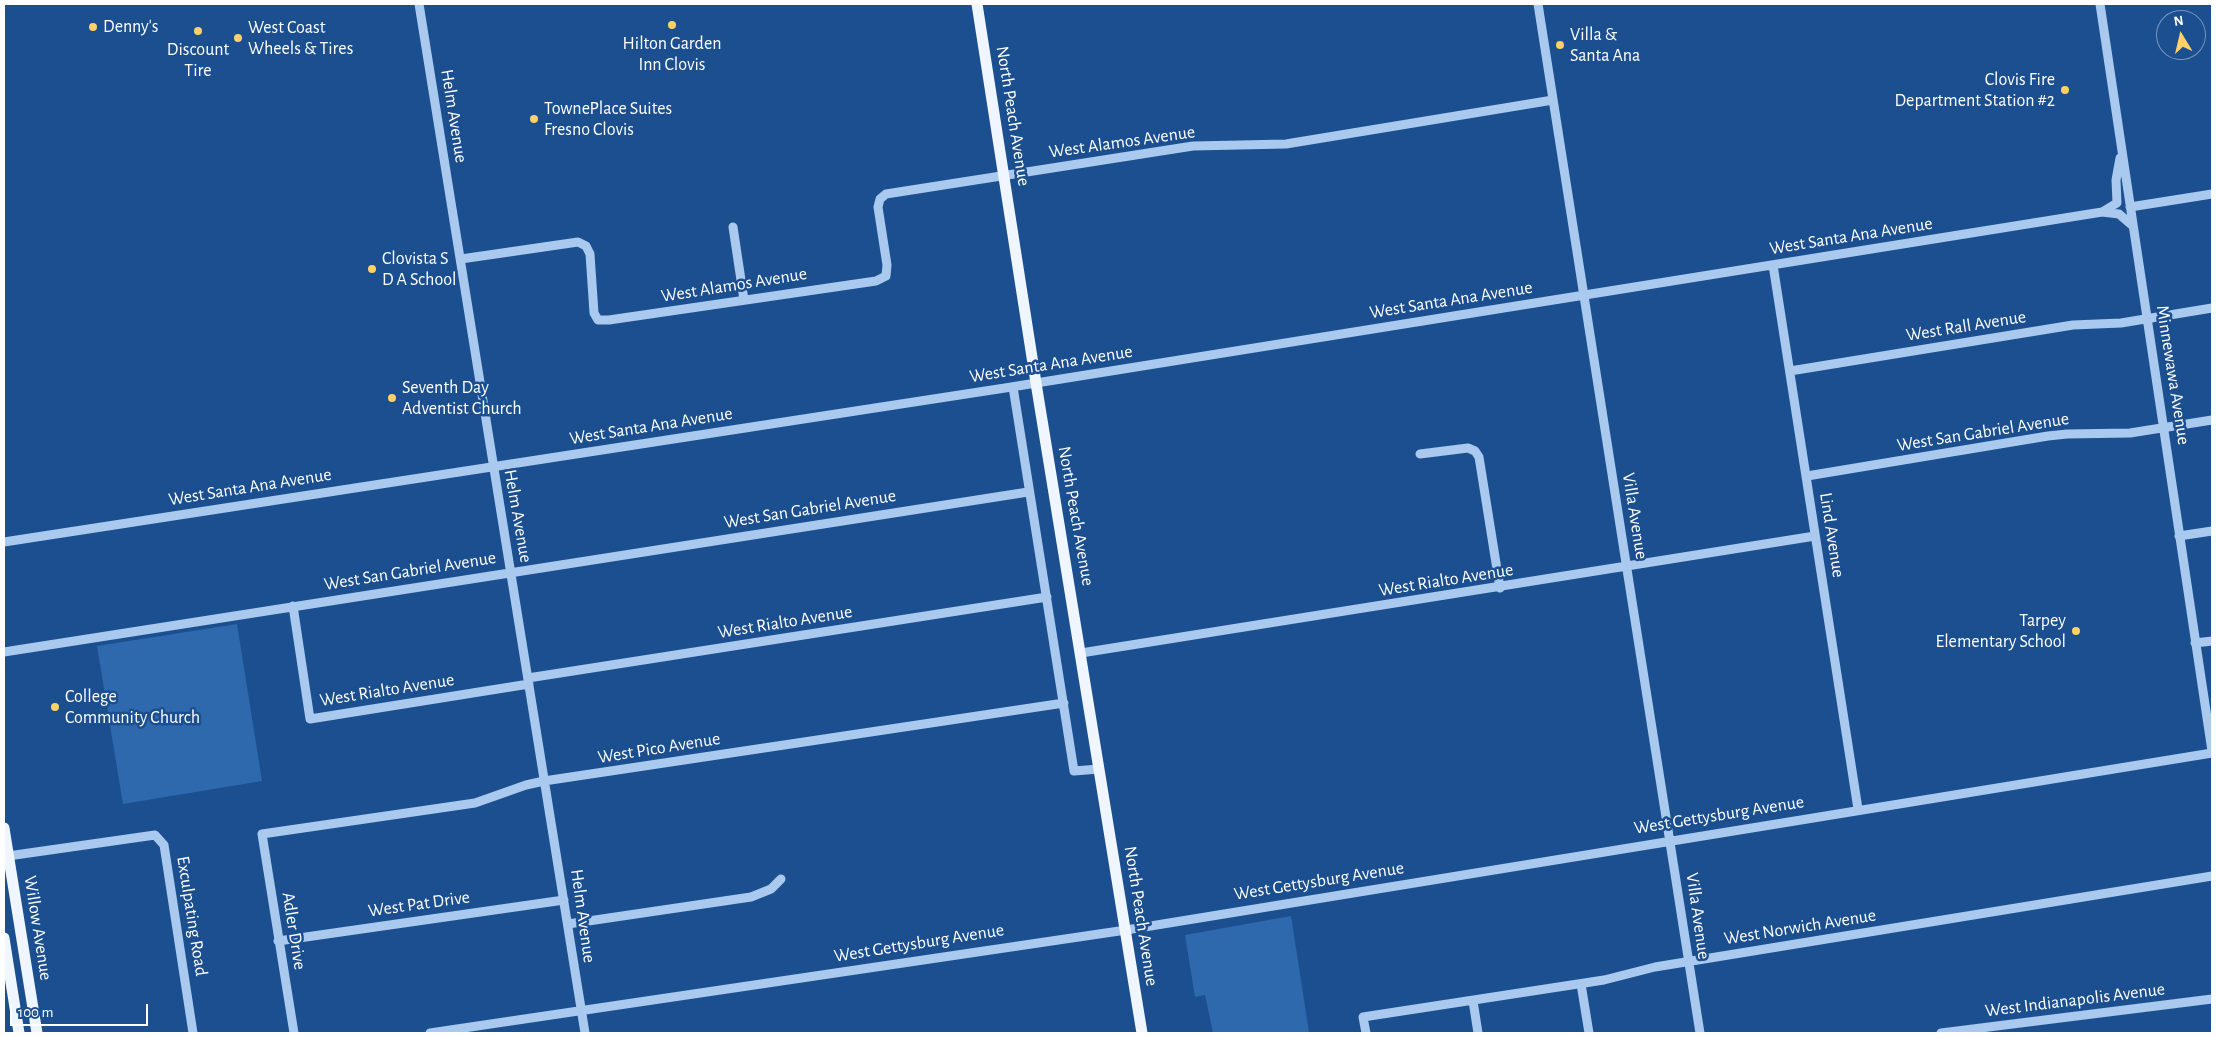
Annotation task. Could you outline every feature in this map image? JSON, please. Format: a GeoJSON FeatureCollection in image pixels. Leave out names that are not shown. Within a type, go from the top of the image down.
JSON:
{"type":"FeatureCollection","features":[{"type":"Feature","properties":{"kind":"main road","name":"North Peach Avenue"},"geometry":{"type":"LineString","coordinates":[[977,4],[1036,383],[1142,1033]]}},
{"type":"Feature","properties":{"kind":"main road","name":"Willow Avenue"},"geometry":{"type":"LineString","coordinates":[[4,828],[37,1033]]}},
{"type":"Feature","properties":{"kind":"main road"},"geometry":{"type":"LineString","coordinates":[[4,878],[13,928],[23,945]]}},
{"type":"Feature","properties":{"kind":"main road","name":"Willow Avenue"},"geometry":{"type":"LineString","coordinates":[[4,938],[19,1033]]}},
{"type":"Feature","properties":{"kind":"street","name":"Helm Avenue"},"geometry":{"type":"LineString","coordinates":[[419,4],[461,259],[492,466],[511,572],[585,1033]]}},
{"type":"Feature","properties":{"kind":"street","name":"Villa Avenue"},"geometry":{"type":"LineString","coordinates":[[1538,4],[1700,1033]]}},
{"type":"Feature","properties":{"kind":"street","name":"Minnewawa Avenue"},"geometry":{"type":"LineString","coordinates":[[2100,4],[2212,752]]}},
{"type":"Feature","properties":{"kind":"street","name":"West Alamos Avenue"},"geometry":{"type":"LineString","coordinates":[[461,259],[578,242],[586,246],[590,254],[594,313],[598,320],[609,320],[876,281],[886,276],[887,265],[878,207],[880,199],[886,194],[1005,177],[1193,146],[1280,145],[1553,100]]}},
{"type":"Feature","properties":{"kind":"street"},"geometry":{"type":"LineString","coordinates":[[2102,212],[2117,203],[2116,180],[2122,150]]}},
{"type":"Feature","properties":{"kind":"street"},"geometry":{"type":"LineString","coordinates":[[2130,207],[2212,194]]}},
{"type":"Feature","properties":{"kind":"street","name":"West Santa Ana Avenue"},"geometry":{"type":"LineString","coordinates":[[4,542],[1013,387],[2102,212],[2119,214],[2133,226]]}},
{"type":"Feature","properties":{"kind":"street"},"geometry":{"type":"LineString","coordinates":[[733,227],[744,300]]}},
{"type":"Feature","properties":{"kind":"street","name":"Lind Avenue"},"geometry":{"type":"LineString","coordinates":[[1773,265],[1858,809]]}},
{"type":"Feature","properties":{"kind":"street","name":"West Rall Avenue"},"geometry":{"type":"LineString","coordinates":[[1790,371],[2073,325],[2148,319],[2212,308]]}},
{"type":"Feature","properties":{"kind":"street"},"geometry":{"type":"LineString","coordinates":[[1013,387],[1028,492],[1047,597],[1074,771],[1099,769]]}},
{"type":"Feature","properties":{"kind":"street","name":"West San Gabriel Avenue"},"geometry":{"type":"LineString","coordinates":[[1806,476],[2048,436],[2130,433],[2212,420]]}},
{"type":"Feature","properties":{"kind":"street"},"geometry":{"type":"LineString","coordinates":[[1420,454],[1468,448],[1476,451],[1479,457],[1500,588]]}},
{"type":"Feature","properties":{"kind":"street","name":"West San Gabriel Avenue"},"geometry":{"type":"LineString","coordinates":[[4,652],[1028,492]]}},
{"type":"Feature","properties":{"kind":"street"},"geometry":{"type":"LineString","coordinates":[[2180,536],[2212,530]]}},
{"type":"Feature","properties":{"kind":"street","name":"West Rialto Avenue"},"geometry":{"type":"LineString","coordinates":[[1081,653],[1500,588],[1815,536]]}},
{"type":"Feature","properties":{"kind":"street","name":"West Rialto Avenue"},"geometry":{"type":"LineString","coordinates":[[293,606],[310,719],[528,681],[1047,597]]}},
{"type":"Feature","properties":{"kind":"street"},"geometry":{"type":"LineString","coordinates":[[2195,643],[2212,640]]}},
{"type":"Feature","properties":{"kind":"street","name":"West Pico Avenue"},"geometry":{"type":"LineString","coordinates":[[262,834],[475,803],[526,785],[544,781],[1064,703]]}},
{"type":"Feature","properties":{"kind":"street","name":"West Gettysburg Avenue"},"geometry":{"type":"LineString","coordinates":[[430,1033],[1126,930],[2212,752]]}},
{"type":"Feature","properties":{"kind":"street","name":"Exculpating Road"},"geometry":{"type":"LineString","coordinates":[[8,856],[155,834],[164,845],[194,1033]]}},
{"type":"Feature","properties":{"kind":"street","name":"Adler Drive"},"geometry":{"type":"LineString","coordinates":[[262,834],[294,1033]]}},
{"type":"Feature","properties":{"kind":"street","name":"West Norwich Avenue"},"geometry":{"type":"LineString","coordinates":[[1366,1033],[1363,1017],[1581,984],[1688,961],[2212,876]]}},
{"type":"Feature","properties":{"kind":"street"},"geometry":{"type":"LineString","coordinates":[[568,924],[751,897],[771,889],[781,879]]}},
{"type":"Feature","properties":{"kind":"street","name":"West Pat Drive"},"geometry":{"type":"LineString","coordinates":[[278,941],[564,900]]}},
{"type":"Feature","properties":{"kind":"street"},"geometry":{"type":"LineString","coordinates":[[1581,984],[1590,1033]]}},
{"type":"Feature","properties":{"kind":"street"},"geometry":{"type":"LineString","coordinates":[[1473,1000],[1478,1033]]}},
{"type":"Feature","properties":{"kind":"street","name":"West Indianapolis Avenue"},"geometry":{"type":"LineString","coordinates":[[1941,1033],[2212,1000]]}},
{"type":"Feature","properties":{"kind":"shaded area"},"geometry":{"type":"Polygon","coordinates":[[[237,624],[262,781],[123,804],[97,646],[237,624]]]}},
{"type":"Feature","properties":{"kind":"shaded area"},"geometry":{"type":"Polygon","coordinates":[[[1291,916],[1309,1032],[1213,1033],[1205,995],[1195,997],[1185,935],[1291,916]]]}},
{"type":"Feature","properties":{"kind":"place","name":"Hilton Garden Inn Clovis"},"geometry":{"type":"Point","coordinates":[672,25]}},
{"type":"Feature","properties":{"kind":"place","name":"Denny's"},"geometry":{"type":"Point","coordinates":[93,27]}},
{"type":"Feature","properties":{"kind":"place","name":"Discount Tire"},"geometry":{"type":"Point","coordinates":[198,31]}},
{"type":"Feature","properties":{"kind":"place","name":"West Coast Wheels & Tires"},"geometry":{"type":"Point","coordinates":[238,38]}},
{"type":"Feature","properties":{"kind":"place","name":"Villa & Santa Ana"},"geometry":{"type":"Point","coordinates":[1560,45]}},
{"type":"Feature","properties":{"kind":"place","name":"Clovis Fire Department Station #2"},"geometry":{"type":"Point","coordinates":[2065,90]}},
{"type":"Feature","properties":{"kind":"place","name":"TownePlace Suites Fresno Clovis"},"geometry":{"type":"Point","coordinates":[534,119]}},
{"type":"Feature","properties":{"kind":"place","name":"Clovista S D A School"},"geometry":{"type":"Point","coordinates":[372,269]}},
{"type":"Feature","properties":{"kind":"place","name":"Seventh Day Adventist Church"},"geometry":{"type":"Point","coordinates":[392,398]}},
{"type":"Feature","properties":{"kind":"place","name":"Tarpey Elementary School"},"geometry":{"type":"Point","coordinates":[2076,631]}},
{"type":"Feature","properties":{"kind":"place","name":"College Community Church"},"geometry":{"type":"Point","coordinates":[55,707]}}]}
